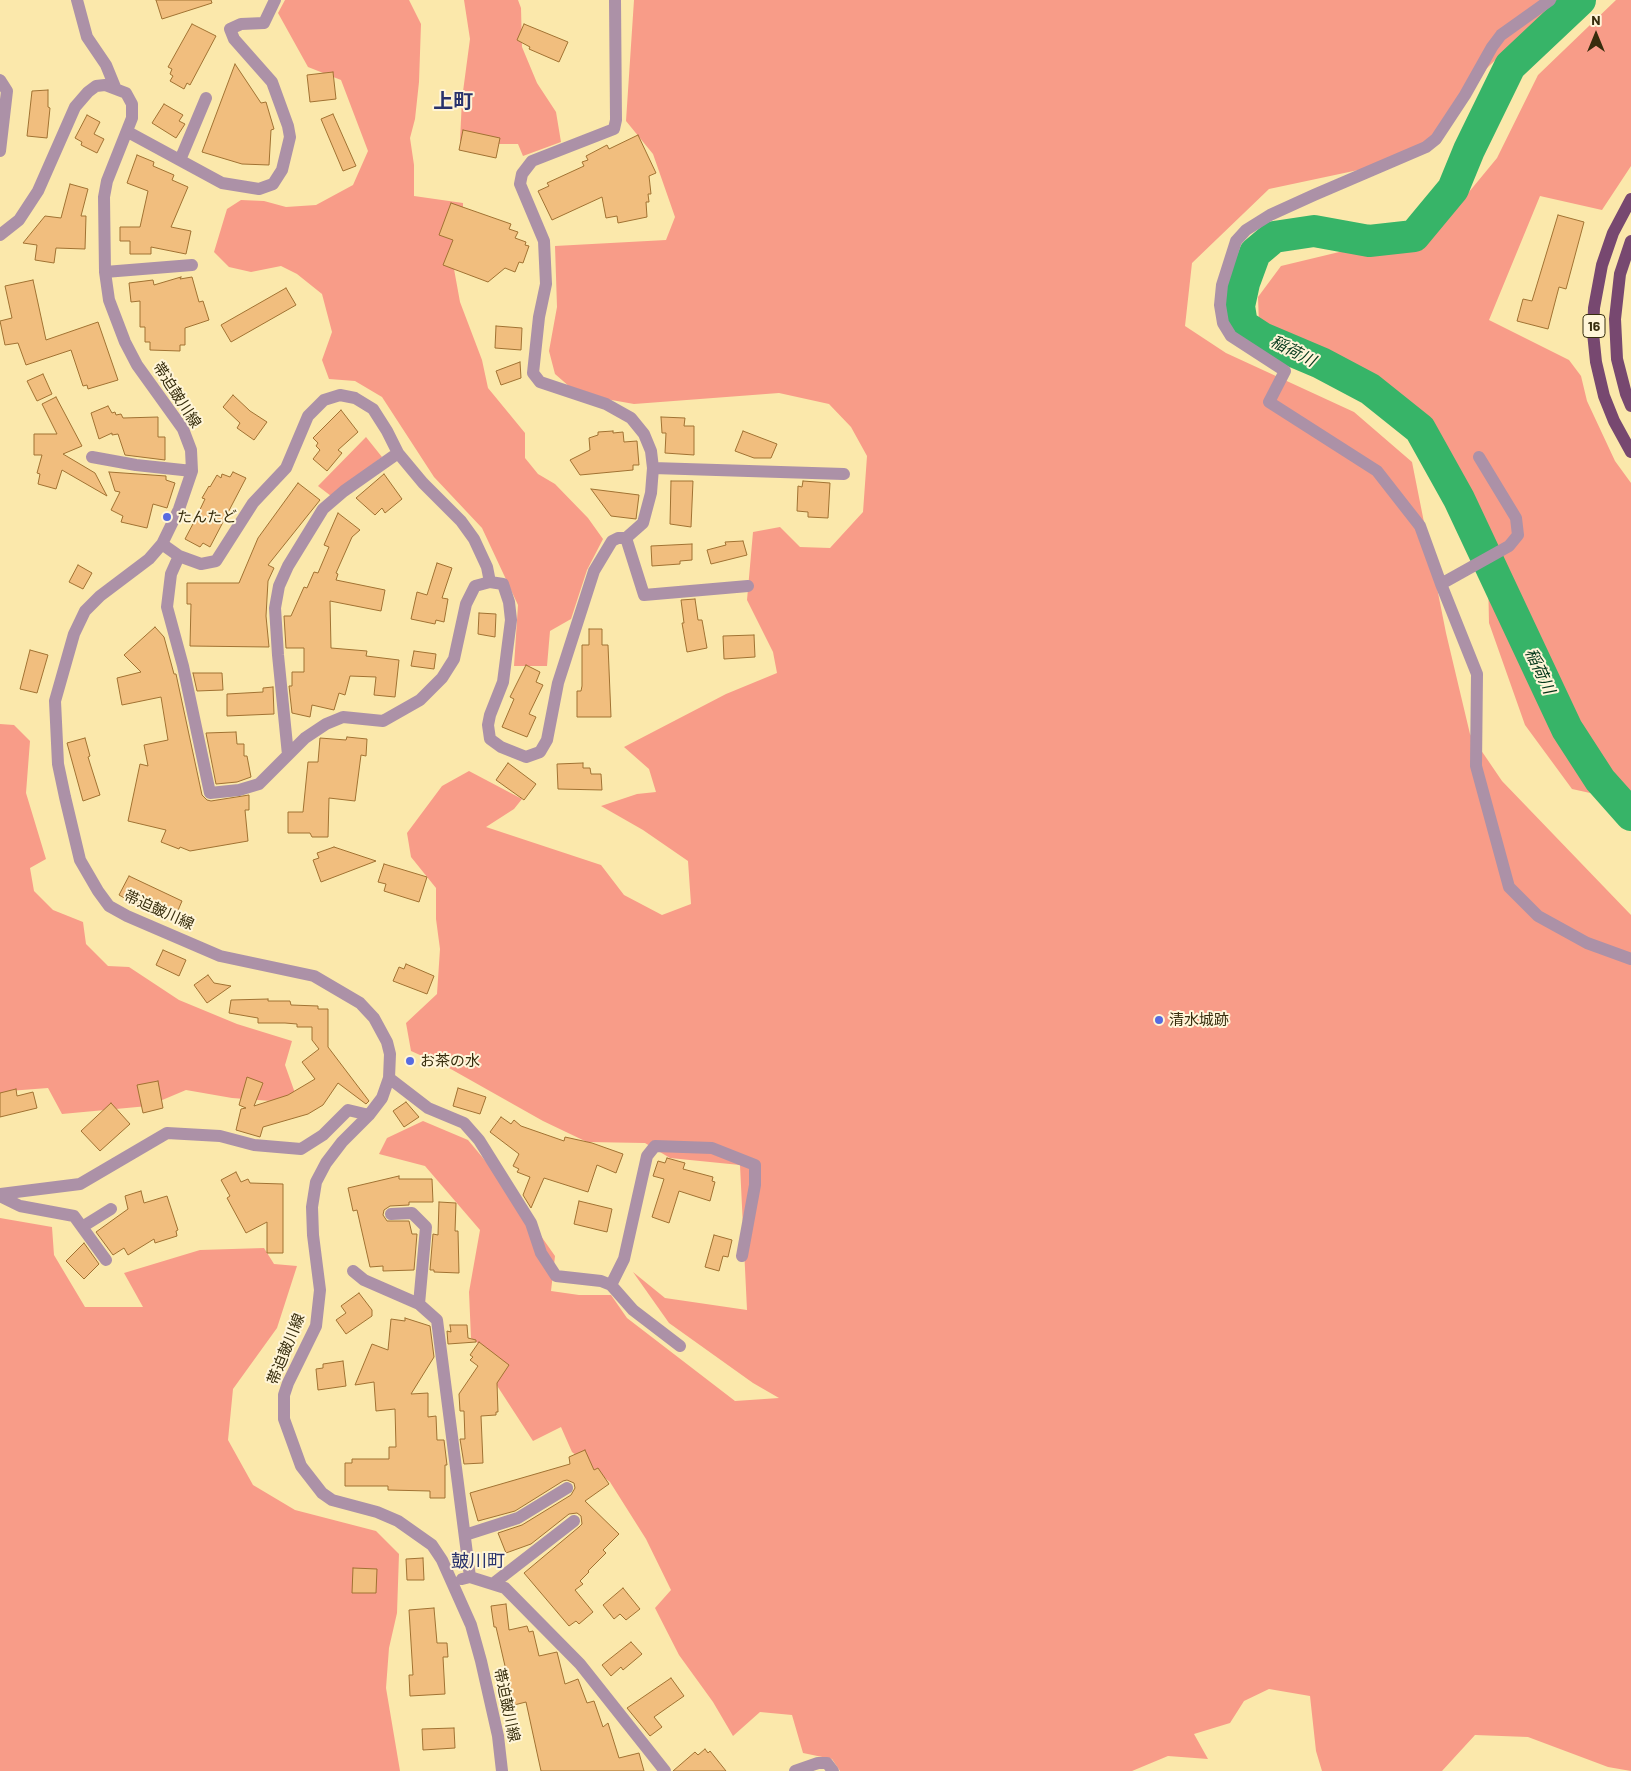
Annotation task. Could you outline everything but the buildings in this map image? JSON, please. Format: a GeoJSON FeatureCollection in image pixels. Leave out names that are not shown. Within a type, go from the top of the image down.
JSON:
{"type":"FeatureCollection","features":[{"type":"Feature","properties":{"kind":"main road","name":"16"},"geometry":{"type":"LineString","coordinates":[[1631,199],[1613,233],[1602,264],[1594,308],[1593,333],[1596,362],[1604,396],[1614,421],[1631,452]]}},
{"type":"Feature","properties":{"kind":"main road","name":"16"},"geometry":{"type":"LineString","coordinates":[[1631,241],[1620,274],[1615,319],[1616,359],[1631,406]]}},
{"type":"Feature","properties":{"kind":"street"},"geometry":{"type":"LineString","coordinates":[[77,0],[87,37],[106,65],[114,87]]}},
{"type":"Feature","properties":{"kind":"street"},"geometry":{"type":"LineString","coordinates":[[128,132],[222,183],[259,189],[273,184],[282,170],[290,137],[280,98],[272,82],[234,38],[230,29],[241,24],[264,23],[275,0]]}},
{"type":"Feature","properties":{"kind":"street"},"geometry":{"type":"LineString","coordinates":[[179,556],[171,574],[167,607],[183,666],[210,792],[239,790],[259,784],[272,774],[305,738],[326,724],[343,717],[383,721],[420,700],[442,678],[454,659],[466,604],[475,586],[490,582],[502,584],[510,602],[511,620],[503,682],[490,715],[490,739],[502,747],[526,757],[540,752],[547,740],[558,683],[594,571],[612,541],[618,538],[626,538],[643,523],[651,492],[653,468],[651,451],[644,434],[631,418],[606,404],[540,382],[533,373],[538,325],[546,284],[544,241],[520,184],[522,174],[532,161],[604,135],[614,129],[616,120],[615,0]]}},
{"type":"Feature","properties":{"kind":"street"},"geometry":{"type":"LineString","coordinates":[[1550,0],[1501,35],[1436,139],[1426,148],[1270,215],[1246,230],[1236,241],[1222,285],[1220,305],[1223,324],[1231,336],[1285,371],[1269,402],[1377,471],[1420,526],[1477,674],[1476,766],[1510,887],[1538,916],[1587,943],[1631,959]]}},
{"type":"Feature","properties":{"kind":"street"},"geometry":{"type":"LineString","coordinates":[[0,80],[7,91],[0,151]]}},
{"type":"Feature","properties":{"kind":"street"},"geometry":{"type":"LineString","coordinates":[[0,235],[19,220],[38,191],[75,108],[88,92],[96,86],[114,87]]}},
{"type":"Feature","properties":{"kind":"street","name":"帯迫皷川線"},"geometry":{"type":"LineString","coordinates":[[114,87],[126,93],[132,104],[128,132],[107,181],[104,197],[105,272],[109,300],[125,342],[138,365],[183,429],[191,450],[192,471],[179,509],[162,544],[144,564],[100,596],[85,611],[74,634],[64,667],[55,701],[58,764],[80,860],[109,906],[127,916],[220,956],[314,976],[360,1003],[374,1018],[387,1042],[390,1054],[390,1078],[382,1098],[369,1115],[342,1142],[326,1163],[316,1182],[312,1207],[312,1235],[320,1290],[316,1326],[288,1383],[284,1401],[284,1419],[292,1446],[301,1466],[322,1493],[332,1500],[377,1512],[413,1529],[432,1545],[452,1581],[471,1625],[498,1736],[502,1771]]}},
{"type":"Feature","properties":{"kind":"street"},"geometry":{"type":"LineString","coordinates":[[180,160],[206,98]]}},
{"type":"Feature","properties":{"kind":"street"},"geometry":{"type":"LineString","coordinates":[[105,272],[192,265]]}},
{"type":"Feature","properties":{"kind":"street"},"geometry":{"type":"LineString","coordinates":[[162,544],[179,556],[200,564],[216,562],[253,503],[286,468],[308,416],[324,400],[340,395],[355,398],[372,409],[388,431],[398,454],[460,521],[474,539],[487,567],[490,582]]}},
{"type":"Feature","properties":{"kind":"street"},"geometry":{"type":"LineString","coordinates":[[288,755],[278,655],[276,608],[279,586],[323,509],[344,491],[398,454]]}},
{"type":"Feature","properties":{"kind":"street"},"geometry":{"type":"LineString","coordinates":[[92,457],[136,466],[192,471]]}},
{"type":"Feature","properties":{"kind":"street"},"geometry":{"type":"LineString","coordinates":[[1442,584],[1453,576],[1509,546],[1518,535],[1516,518],[1478,457]]}},
{"type":"Feature","properties":{"kind":"street"},"geometry":{"type":"LineString","coordinates":[[653,468],[844,474]]}},
{"type":"Feature","properties":{"kind":"street"},"geometry":{"type":"LineString","coordinates":[[626,538],[644,594],[748,586]]}},
{"type":"Feature","properties":{"kind":"street"},"geometry":{"type":"LineString","coordinates":[[390,1078],[428,1108],[464,1123],[479,1140],[531,1223],[541,1253],[556,1276],[601,1281],[611,1285],[633,1310],[680,1346]]}},
{"type":"Feature","properties":{"kind":"street"},"geometry":{"type":"LineString","coordinates":[[0,1194],[80,1184],[167,1133],[220,1136],[254,1145],[302,1149],[323,1136],[348,1110],[369,1115]]}},
{"type":"Feature","properties":{"kind":"street"},"geometry":{"type":"LineString","coordinates":[[611,1285],[624,1259],[647,1156],[656,1146],[712,1148],[755,1165],[755,1184],[742,1256]]}},
{"type":"Feature","properties":{"kind":"street"},"geometry":{"type":"LineString","coordinates":[[0,1194],[20,1206],[74,1216],[106,1260]]}},
{"type":"Feature","properties":{"kind":"street"},"geometry":{"type":"LineString","coordinates":[[82,1227],[111,1209]]}},
{"type":"Feature","properties":{"kind":"street"},"geometry":{"type":"LineString","coordinates":[[390,1214],[412,1212],[426,1227],[419,1304]]}},
{"type":"Feature","properties":{"kind":"street"},"geometry":{"type":"LineString","coordinates":[[353,1271],[364,1280],[419,1304],[437,1320],[470,1577]]}},
{"type":"Feature","properties":{"kind":"street"},"geometry":{"type":"LineString","coordinates":[[465,1535],[518,1518],[567,1488]]}},
{"type":"Feature","properties":{"kind":"street"},"geometry":{"type":"LineString","coordinates":[[494,1583],[574,1521]]}},
{"type":"Feature","properties":{"kind":"street"},"geometry":{"type":"LineString","coordinates":[[452,1581],[470,1577],[505,1588],[580,1664],[665,1771]]}},
{"type":"Feature","properties":{"kind":"street"},"geometry":{"type":"LineString","coordinates":[[795,1771],[818,1763],[827,1763],[833,1771]]}},
{"type":"Feature","properties":{"kind":"shaded area"},"geometry":{"type":"Polygon","coordinates":[[[285,0],[409,0],[421,24],[419,82],[415,119],[410,138],[414,165],[414,196],[463,203],[463,234],[452,258],[460,302],[482,360],[488,388],[525,433],[525,458],[538,474],[555,484],[588,518],[603,539],[587,570],[571,619],[550,631],[547,666],[514,666],[518,605],[482,528],[434,477],[382,397],[355,381],[329,379],[322,360],[332,332],[322,294],[297,274],[281,266],[251,272],[229,267],[214,252],[227,209],[241,200],[264,201],[286,207],[316,205],[353,185],[368,151],[341,80],[308,67],[278,13],[285,0]]]}},
{"type":"Feature","properties":{"kind":"shaded area"},"geometry":{"type":"Polygon","coordinates":[[[464,0],[518,0],[521,8],[522,47],[537,83],[556,112],[561,142],[523,156],[518,144],[480,144],[460,141],[462,99],[470,39],[464,0]]]}},
{"type":"Feature","properties":{"kind":"shaded area"},"geometry":{"type":"Polygon","coordinates":[[[634,0],[1558,0],[1487,68],[1453,122],[1396,162],[1269,189],[1192,263],[1185,326],[1226,353],[1354,412],[1412,462],[1446,633],[1470,734],[1502,781],[1631,915],[1631,1771],[1608,1767],[1528,1737],[1475,1735],[1442,1771],[1322,1771],[1316,1751],[1310,1696],[1269,1689],[1244,1701],[1230,1723],[1194,1734],[1208,1759],[1168,1756],[1132,1771],[840,1771],[832,1759],[803,1753],[792,1715],[760,1712],[733,1736],[713,1702],[679,1655],[655,1608],[671,1590],[646,1539],[610,1482],[572,1452],[561,1427],[533,1441],[494,1381],[508,1367],[471,1338],[469,1292],[480,1230],[425,1166],[379,1154],[387,1138],[423,1121],[468,1140],[503,1182],[555,1256],[551,1291],[579,1295],[611,1295],[627,1318],[735,1401],[779,1398],[753,1383],[669,1323],[633,1272],[665,1298],[747,1310],[740,1165],[670,1158],[645,1143],[587,1142],[543,1121],[449,1068],[411,1051],[406,1023],[437,994],[440,949],[436,919],[436,888],[411,857],[407,833],[442,786],[469,771],[522,799],[514,809],[486,827],[601,865],[624,895],[662,915],[691,904],[688,861],[643,830],[601,806],[637,794],[656,792],[649,769],[624,747],[726,694],[777,673],[773,652],[747,600],[753,532],[780,527],[800,547],[830,548],[863,512],[867,456],[851,427],[829,404],[779,393],[634,404],[578,394],[555,374],[549,351],[557,307],[555,246],[666,240],[675,217],[653,154],[626,121],[634,0]]]}},
{"type":"Feature","properties":{"kind":"shaded area"},"geometry":{"type":"Polygon","coordinates":[[[1616,0],[1631,0],[1631,166],[1602,210],[1540,196],[1489,320],[1569,360],[1581,376],[1587,401],[1615,461],[1631,483],[1631,802],[1572,789],[1525,725],[1489,623],[1487,527],[1454,459],[1395,398],[1259,325],[1258,297],[1281,266],[1385,241],[1450,215],[1497,158],[1538,75],[1616,0]]]}},
{"type":"Feature","properties":{"kind":"shaded area"},"geometry":{"type":"Polygon","coordinates":[[[366,437],[382,457],[331,496],[318,486],[366,437]]]}},
{"type":"Feature","properties":{"kind":"shaded area"},"geometry":{"type":"Polygon","coordinates":[[[0,724],[14,725],[30,741],[26,793],[46,859],[30,868],[34,891],[53,910],[83,922],[86,944],[108,966],[129,967],[179,1000],[237,1024],[292,1041],[285,1065],[295,1093],[284,1102],[232,1098],[186,1090],[148,1106],[62,1114],[48,1088],[9,1091],[0,1096],[0,724]]]}},
{"type":"Feature","properties":{"kind":"shaded area"},"geometry":{"type":"Polygon","coordinates":[[[0,1218],[52,1227],[54,1255],[85,1307],[143,1307],[124,1273],[200,1250],[264,1248],[274,1264],[297,1266],[277,1328],[233,1389],[228,1440],[253,1485],[295,1510],[376,1531],[399,1554],[397,1613],[389,1648],[386,1688],[400,1771],[0,1771],[0,1218]]]}},
{"type":"Feature","properties":{"kind":"waterway","name":"稲荷川"},"geometry":{"type":"LineString","coordinates":[[1580,0],[1510,66],[1469,150],[1453,189],[1414,236],[1369,241],[1314,231],[1274,237],[1255,253],[1244,283],[1239,306],[1242,325],[1262,338],[1321,363],[1370,389],[1420,429],[1459,499],[1567,729],[1600,780],[1631,815]]}},
{"type":"Feature","properties":{"kind":"place","name":"たんたど"},"geometry":{"type":"Point","coordinates":[167,517]}},
{"type":"Feature","properties":{"kind":"place","name":"清水城跡"},"geometry":{"type":"Point","coordinates":[1159,1020]}},
{"type":"Feature","properties":{"kind":"place","name":"お茶の水"},"geometry":{"type":"Point","coordinates":[410,1061]}},
{"type":"Feature","properties":{"kind":"district","name":"上町"},"geometry":{"type":"Point","coordinates":[453,101]}},
{"type":"Feature","properties":{"kind":"district","name":"皷川町"},"geometry":{"type":"Point","coordinates":[478,1561]}}]}
